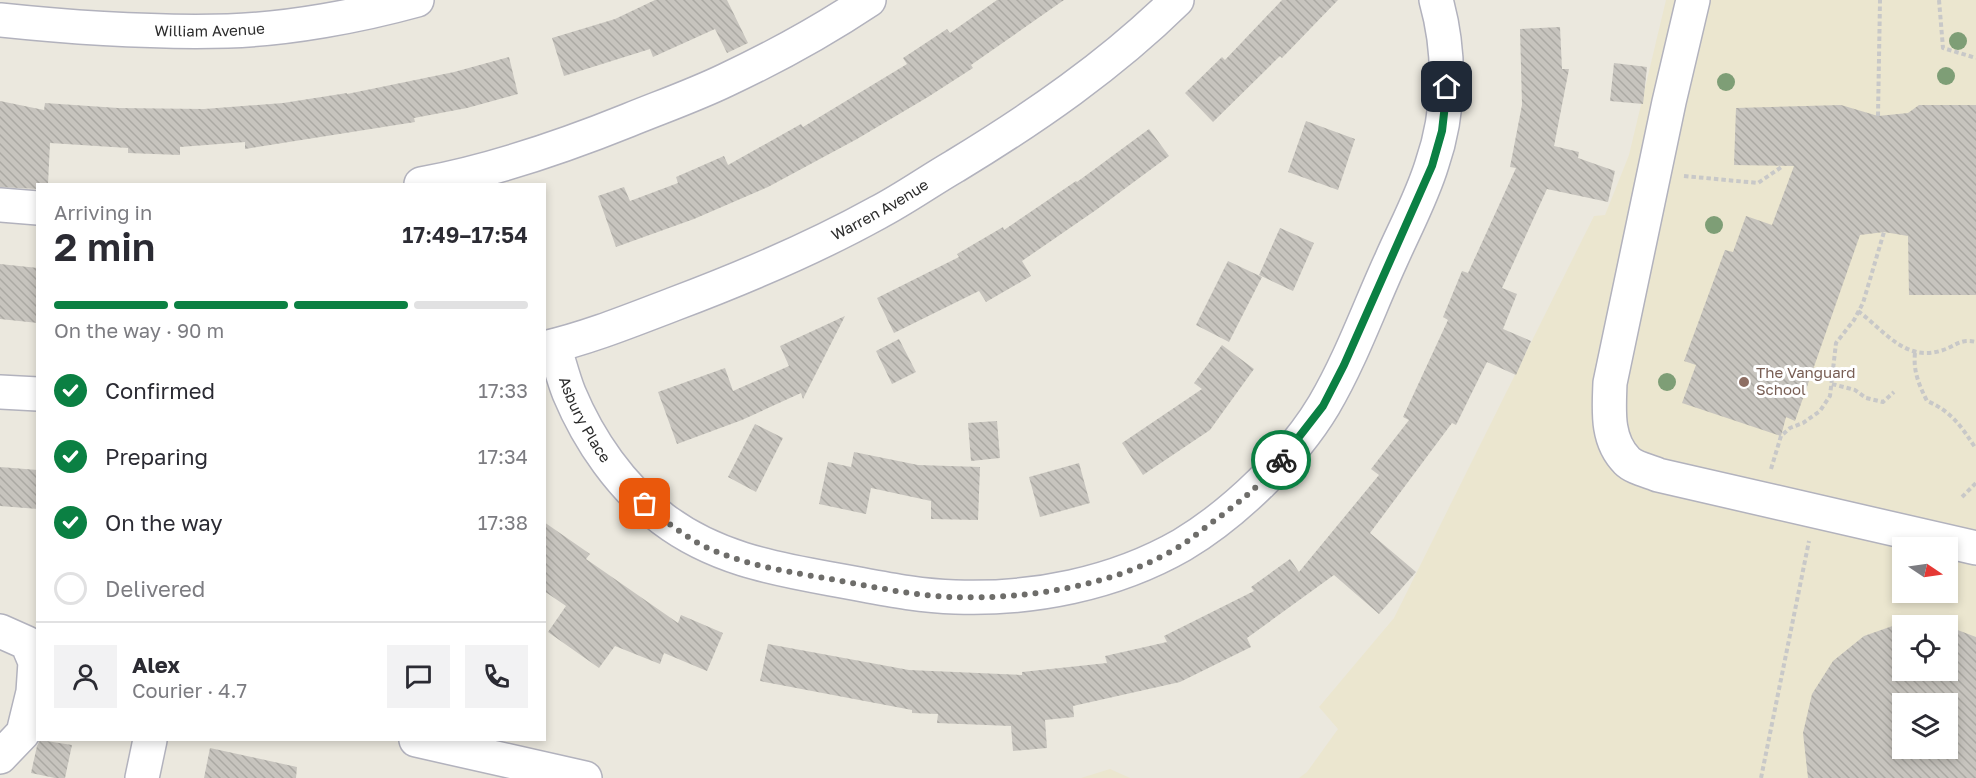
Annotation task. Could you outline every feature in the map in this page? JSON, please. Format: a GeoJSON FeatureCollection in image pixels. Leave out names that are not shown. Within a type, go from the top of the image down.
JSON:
{"type":"FeatureCollection","features":[{"type":"Feature","properties":{"kind":"street","name":"William Avenue"},"geometry":{"type":"LineString","coordinates":[[0,20],[86,28],[231,31],[307,23],[417,0]]}},
{"type":"Feature","properties":{"kind":"street"},"geometry":{"type":"LineString","coordinates":[[425,183],[512,162],[597,133],[674,102],[726,80],[869,0]]}},
{"type":"Feature","properties":{"kind":"street","name":"Warren Avenue"},"geometry":{"type":"LineString","coordinates":[[549,347],[738,280],[879,213],[1005,136],[1055,101],[1120,52],[1177,0]]}},
{"type":"Feature","properties":{"kind":"street","name":"Asbury Place"},"geometry":{"type":"LineString","coordinates":[[549,347],[584,425],[602,454],[629,489],[662,518],[697,542],[733,557],[790,572],[903,592],[952,597],[998,597],[1047,591],[1090,583],[1138,567],[1183,544],[1265,480],[1323,406],[1344,365],[1432,166],[1439,140],[1447,87],[1444,43],[1436,0]]}},
{"type":"Feature","properties":{"kind":"street"},"geometry":{"type":"LineString","coordinates":[[1693,0],[1610,383],[1608,420],[1616,446],[1628,462],[1658,475],[1976,548]]}},
{"type":"Feature","properties":{"kind":"street"},"geometry":{"type":"LineString","coordinates":[[0,205],[36,208]]}},
{"type":"Feature","properties":{"kind":"street"},"geometry":{"type":"LineString","coordinates":[[0,392],[36,394]]}},
{"type":"Feature","properties":{"kind":"street"},"geometry":{"type":"LineString","coordinates":[[0,631],[27,643],[35,662],[33,692],[23,733],[0,757]]}},
{"type":"Feature","properties":{"kind":"street"},"geometry":{"type":"LineString","coordinates":[[142,778],[150,741]]}},
{"type":"Feature","properties":{"kind":"street"},"geometry":{"type":"LineString","coordinates":[[420,741],[585,778]]}},
{"type":"Feature","properties":{"kind":"path"},"geometry":{"type":"LineString","coordinates":[[1878,117],[1880,0]]}},
{"type":"Feature","properties":{"kind":"path"},"geometry":{"type":"LineString","coordinates":[[1939,0],[1943,48],[1976,58]]}},
{"type":"Feature","properties":{"kind":"path"},"geometry":{"type":"LineString","coordinates":[[1654,173],[1758,183],[1783,166]]}},
{"type":"Feature","properties":{"kind":"path"},"geometry":{"type":"LineString","coordinates":[[1781,436],[1790,428],[1803,423],[1820,411],[1830,396],[1836,343],[1863,303],[1884,232]]}},
{"type":"Feature","properties":{"kind":"path"},"geometry":{"type":"LineString","coordinates":[[1858,311],[1899,346],[1915,353],[1925,354],[1942,350],[1965,340],[1976,342]]}},
{"type":"Feature","properties":{"kind":"path"},"geometry":{"type":"LineString","coordinates":[[1915,353],[1917,382],[1927,401],[1943,408],[1958,423],[1976,449]]}},
{"type":"Feature","properties":{"kind":"path"},"geometry":{"type":"LineString","coordinates":[[1832,384],[1855,390],[1866,398],[1883,402],[1894,392]]}},
{"type":"Feature","properties":{"kind":"path"},"geometry":{"type":"LineString","coordinates":[[1962,497],[1976,483]]}},
{"type":"Feature","properties":{"kind":"path"},"geometry":{"type":"LineString","coordinates":[[1761,778],[1815,511]]}},
{"type":"Feature","properties":{"kind":"shaded area","name":"The Vanguard School"},"geometry":{"type":"Polygon","coordinates":[[[1666,0],[1976,0],[1976,778],[1299,778],[1307,772],[1338,729],[1319,707],[1394,618],[1594,216],[1605,215],[1629,155],[1666,0]]]}},
{"type":"Feature","properties":{"kind":"shaded area"},"geometry":{"type":"Polygon","coordinates":[[[1110,769],[1130,778],[1081,778],[1110,769]]]}},
{"type":"Feature","properties":{"kind":"building"},"geometry":{"type":"Polygon","coordinates":[[[655,0],[727,0],[748,43],[727,53],[715,29],[653,57],[650,49],[564,76],[552,38],[615,19],[655,0]]]}},
{"type":"Feature","properties":{"kind":"building"},"geometry":{"type":"Polygon","coordinates":[[[997,0],[1064,0],[971,65],[973,68],[857,139],[768,187],[694,219],[616,247],[598,196],[624,187],[630,201],[678,183],[676,177],[724,156],[728,165],[801,124],[803,127],[907,64],[903,58],[947,29],[950,33],[997,0]]]}},
{"type":"Feature","properties":{"kind":"building"},"geometry":{"type":"Polygon","coordinates":[[[1282,0],[1338,0],[1282,58],[1280,56],[1213,122],[1185,93],[1222,57],[1225,60],[1282,0]]]}},
{"type":"Feature","properties":{"kind":"building"},"geometry":{"type":"Polygon","coordinates":[[[1560,27],[1562,69],[1569,69],[1554,146],[1579,152],[1578,158],[1615,171],[1608,202],[1547,189],[1502,288],[1517,294],[1503,329],[1531,341],[1516,375],[1487,362],[1456,425],[1452,423],[1370,533],[1416,572],[1379,614],[1334,575],[1247,638],[1251,647],[1180,682],[1073,706],[1074,717],[1045,720],[1047,748],[1013,751],[1011,726],[937,723],[938,714],[912,713],[912,710],[760,681],[768,644],[909,670],[1022,675],[1022,672],[1107,663],[1105,656],[1167,642],[1164,636],[1254,591],[1251,587],[1290,559],[1299,572],[1379,475],[1371,469],[1409,420],[1403,417],[1448,320],[1443,317],[1462,271],[1468,273],[1516,168],[1510,167],[1522,105],[1520,29],[1560,27]]]}},
{"type":"Feature","properties":{"kind":"building"},"geometry":{"type":"Polygon","coordinates":[[[509,57],[518,94],[467,108],[414,118],[415,122],[245,149],[245,142],[180,147],[180,155],[128,153],[128,148],[50,143],[48,183],[36,183],[36,189],[0,187],[0,101],[44,110],[45,103],[118,108],[204,109],[283,103],[347,94],[454,72],[509,57]]]}},
{"type":"Feature","properties":{"kind":"building"},"geometry":{"type":"Polygon","coordinates":[[[1614,63],[1647,67],[1643,104],[1610,101],[1614,63]]]}},
{"type":"Feature","properties":{"kind":"building"},"geometry":{"type":"Polygon","coordinates":[[[1841,105],[1878,116],[1908,113],[1919,105],[1976,105],[1976,295],[1909,295],[1908,236],[1884,232],[1860,235],[1795,421],[1786,417],[1781,436],[1682,403],[1696,365],[1684,361],[1725,250],[1733,252],[1746,216],[1772,225],[1794,166],[1734,165],[1736,108],[1841,105]]]}},
{"type":"Feature","properties":{"kind":"building"},"geometry":{"type":"Polygon","coordinates":[[[1306,121],[1355,139],[1338,190],[1288,172],[1306,121]]]}},
{"type":"Feature","properties":{"kind":"building"},"geometry":{"type":"Polygon","coordinates":[[[1149,129],[1169,156],[1022,261],[1031,276],[986,302],[979,291],[894,333],[877,298],[959,257],[957,254],[1003,227],[1004,230],[1077,182],[1149,129]]]}},
{"type":"Feature","properties":{"kind":"building"},"geometry":{"type":"Polygon","coordinates":[[[1280,228],[1314,243],[1293,291],[1259,275],[1280,228]]]}},
{"type":"Feature","properties":{"kind":"building"},"geometry":{"type":"Polygon","coordinates":[[[1228,261],[1262,277],[1229,342],[1196,325],[1228,261]]]}},
{"type":"Feature","properties":{"kind":"building"},"geometry":{"type":"Polygon","coordinates":[[[0,264],[36,268],[36,323],[0,319],[0,264]]]}},
{"type":"Feature","properties":{"kind":"building"},"geometry":{"type":"Polygon","coordinates":[[[845,316],[803,399],[801,393],[742,420],[677,444],[658,392],[725,368],[733,391],[789,366],[780,346],[845,316]]]}},
{"type":"Feature","properties":{"kind":"building"},"geometry":{"type":"Polygon","coordinates":[[[899,339],[916,372],[892,384],[876,351],[899,339]]]}},
{"type":"Feature","properties":{"kind":"building"},"geometry":{"type":"Polygon","coordinates":[[[1222,345],[1254,369],[1210,430],[1143,475],[1122,443],[1202,389],[1194,383],[1222,345]]]}},
{"type":"Feature","properties":{"kind":"building"},"geometry":{"type":"Polygon","coordinates":[[[997,421],[1000,458],[971,461],[968,423],[997,421]]]}},
{"type":"Feature","properties":{"kind":"building"},"geometry":{"type":"Polygon","coordinates":[[[755,424],[783,438],[756,492],[728,477],[755,424]]]}},
{"type":"Feature","properties":{"kind":"building"},"geometry":{"type":"Polygon","coordinates":[[[854,452],[918,465],[980,467],[978,520],[931,519],[931,501],[871,488],[866,514],[819,504],[828,462],[851,467],[854,452]]]}},
{"type":"Feature","properties":{"kind":"building"},"geometry":{"type":"Polygon","coordinates":[[[1079,463],[1090,503],[1040,517],[1029,477],[1079,463]]]}},
{"type":"Feature","properties":{"kind":"building"},"geometry":{"type":"Polygon","coordinates":[[[0,467],[36,470],[36,509],[0,506],[0,467]]]}},
{"type":"Feature","properties":{"kind":"building"},"geometry":{"type":"Polygon","coordinates":[[[546,523],[590,554],[586,559],[678,623],[681,615],[723,633],[707,671],[664,653],[660,664],[615,646],[599,668],[548,632],[566,606],[546,592],[546,523]]]}},
{"type":"Feature","properties":{"kind":"building"},"geometry":{"type":"Polygon","coordinates":[[[1892,626],[1892,681],[1958,681],[1958,630],[1976,637],[1976,778],[1808,778],[1803,733],[1812,694],[1833,661],[1864,636],[1892,626]]]}},
{"type":"Feature","properties":{"kind":"building"},"geometry":{"type":"Polygon","coordinates":[[[40,741],[72,745],[65,778],[31,773],[40,741]]]}},
{"type":"Feature","properties":{"kind":"building"},"geometry":{"type":"Polygon","coordinates":[[[210,748],[297,767],[296,778],[204,778],[210,748]]]}},
{"type":"Feature","properties":{"kind":"way so far"},"geometry":{"type":"LineString","coordinates":[[645,504],[697,542],[733,557],[790,572],[903,592],[952,597],[998,597],[1090,583],[1138,567],[1183,544],[1265,480],[1281,460]]}},
{"type":"Feature","properties":{"kind":"place","name":"The Vanguard School"},"geometry":{"type":"Point","coordinates":[1744,382]}},
{"type":"Feature","properties":{"kind":"route"},"geometry":{"type":"LineString","coordinates":[[1281,460],[1323,406],[1344,365],[1432,166],[1442,131],[1447,87]]}}]}
